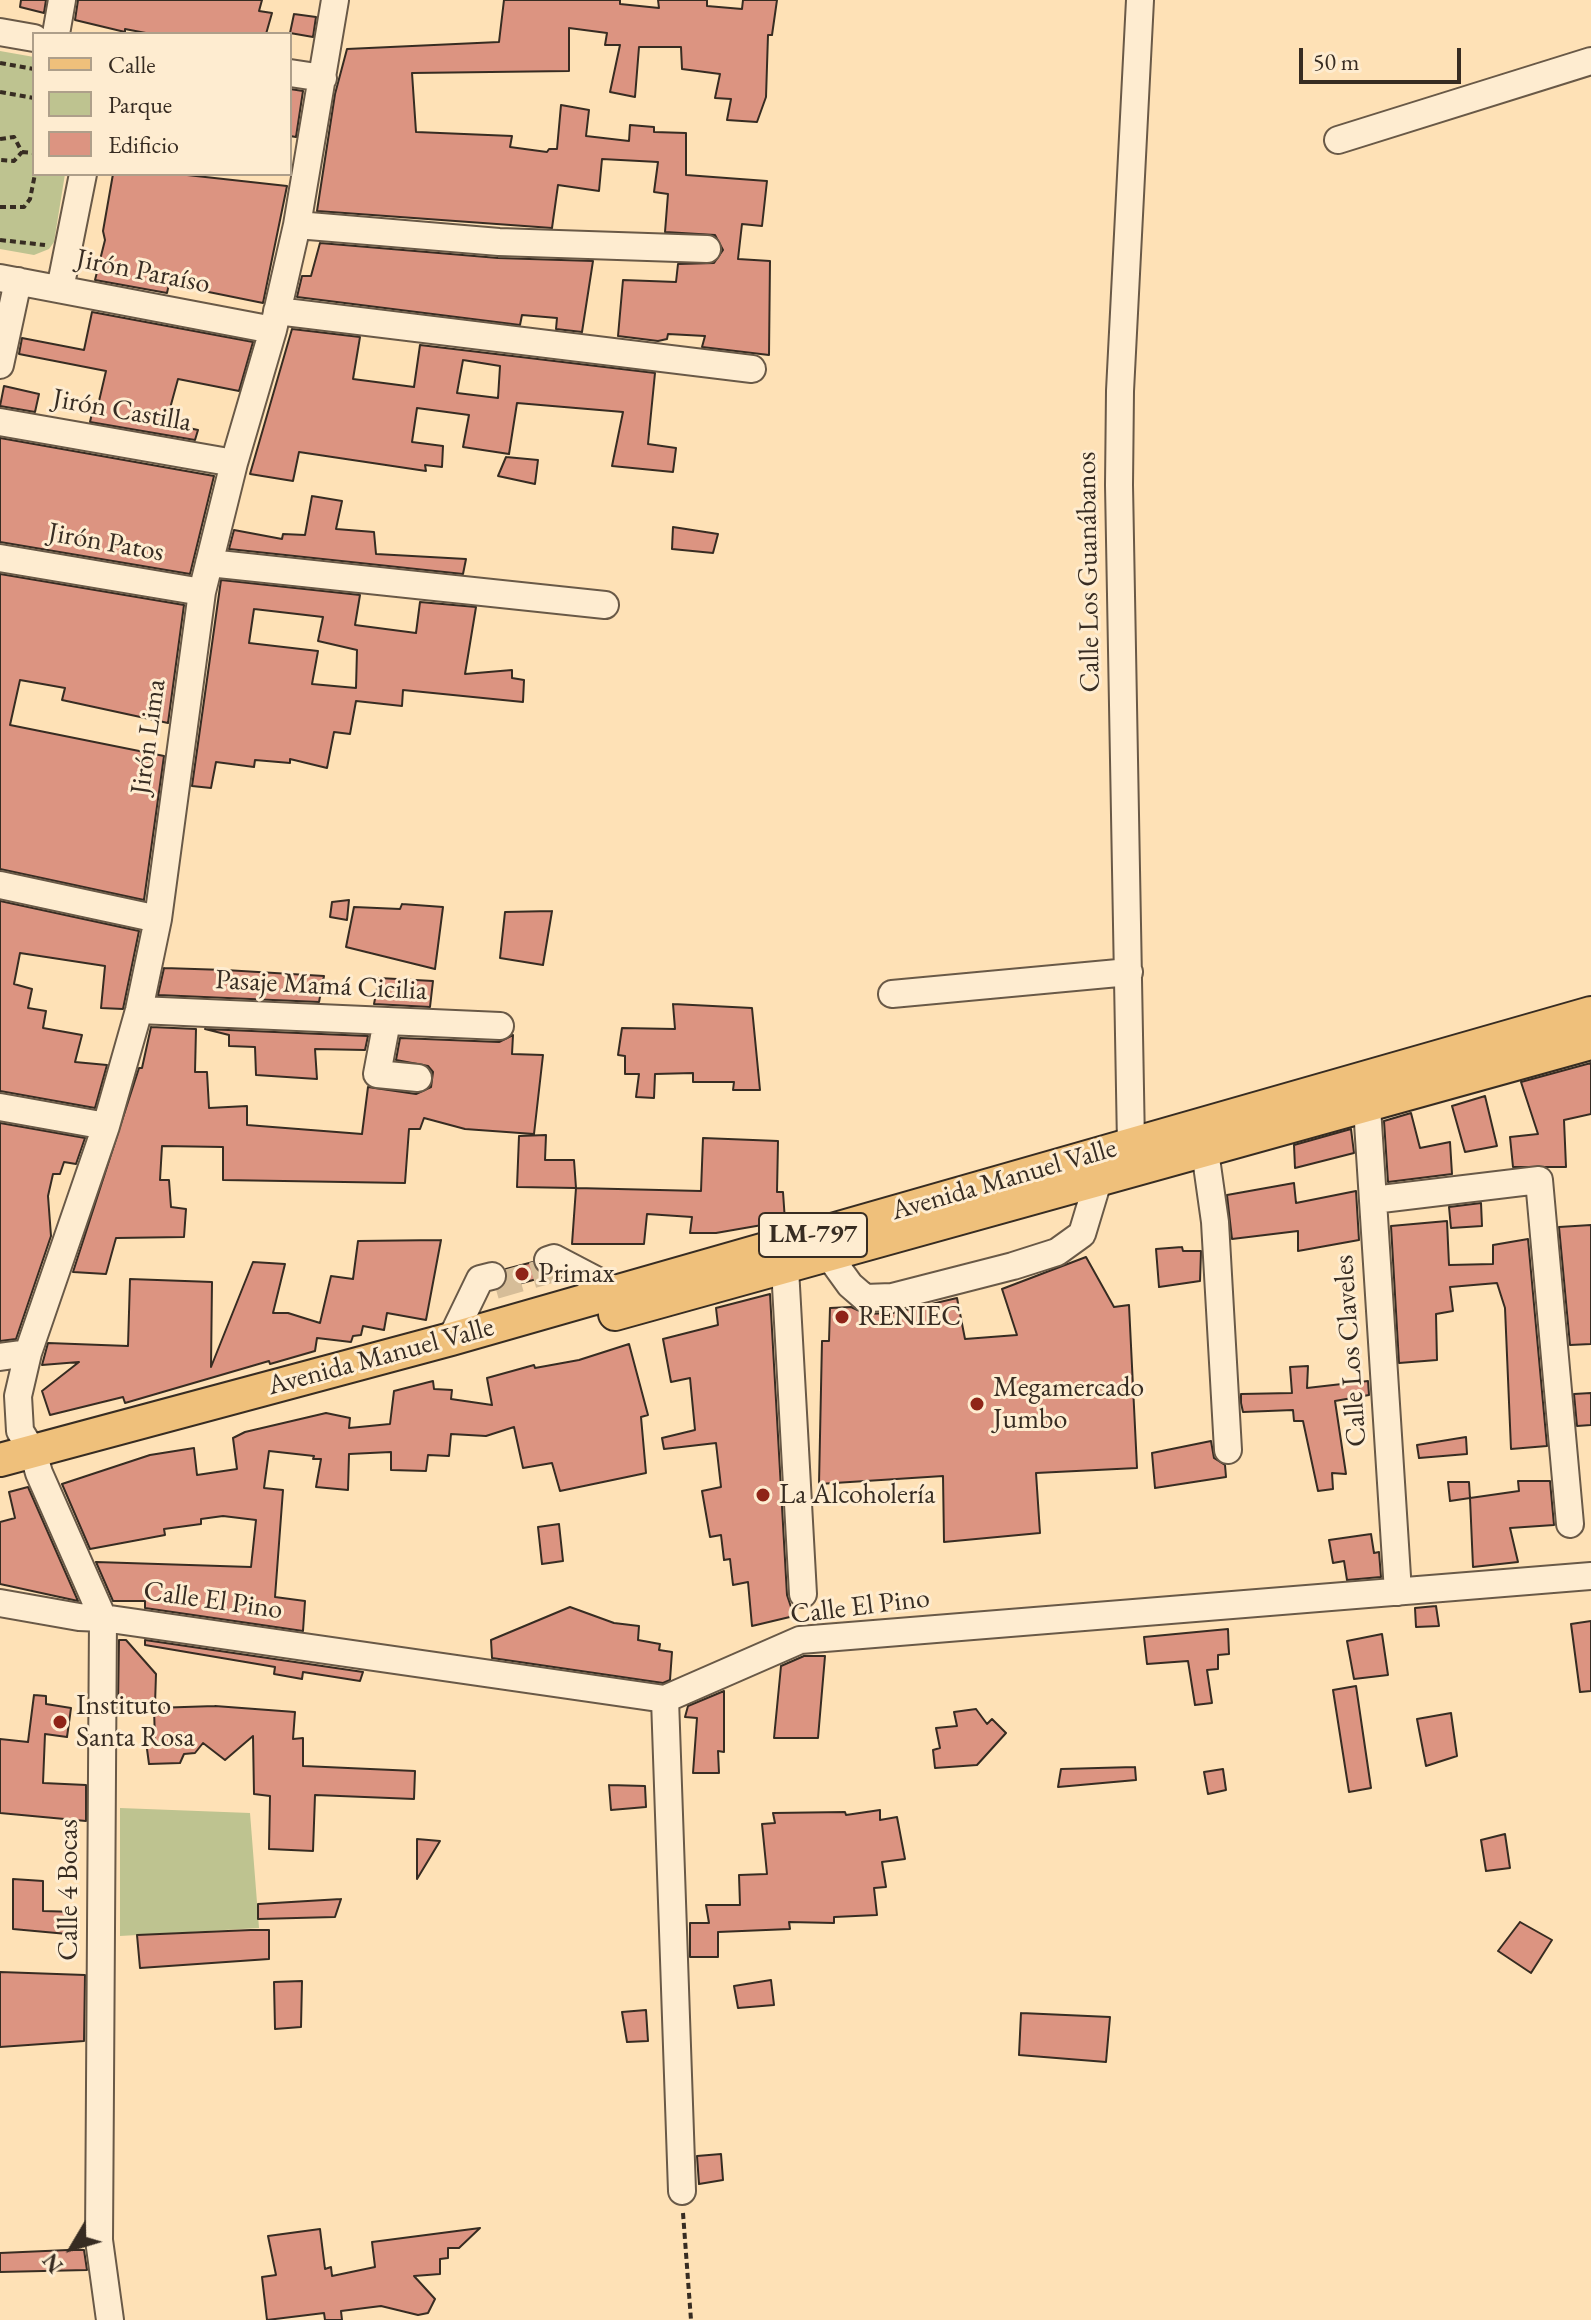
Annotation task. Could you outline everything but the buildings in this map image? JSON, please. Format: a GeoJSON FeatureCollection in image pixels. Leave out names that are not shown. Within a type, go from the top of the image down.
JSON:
{"type":"FeatureCollection","features":[{"type":"Feature","properties":{"kind":"main road","name":"Avenida Manuel Valle"},"geometry":{"type":"LineString","coordinates":[[0,1460],[36,1462],[785,1256],[1131,1144],[1591,1013]]}},
{"type":"Feature","properties":{"kind":"main road","name":"Avenida Manuel Valle"},"geometry":{"type":"LineString","coordinates":[[0,1483],[36,1462],[617,1291],[785,1256],[829,1256],[1591,1043]]}},
{"type":"Feature","properties":{"kind":"street"},"geometry":{"type":"LineString","coordinates":[[56,32],[62,0]]}},
{"type":"Feature","properties":{"kind":"street","name":"Jirón Lima"},"geometry":{"type":"LineString","coordinates":[[36,1462],[17,1421],[18,1396],[28,1353],[106,1126],[139,1010],[158,919],[202,592],[234,463],[275,320],[297,225],[335,0]]}},
{"type":"Feature","properties":{"kind":"street","name":"Calle Los Guanábanos"},"geometry":{"type":"LineString","coordinates":[[1131,1144],[1119,485],[1120,391],[1140,0]]}},
{"type":"Feature","properties":{"kind":"street"},"geometry":{"type":"LineString","coordinates":[[0,32],[32,38]]}},
{"type":"Feature","properties":{"kind":"street"},"geometry":{"type":"LineString","coordinates":[[1338,140],[1591,61]]}},
{"type":"Feature","properties":{"kind":"street"},"geometry":{"type":"LineString","coordinates":[[292,73],[323,78]]}},
{"type":"Feature","properties":{"kind":"street"},"geometry":{"type":"LineString","coordinates":[[60,289],[83,176]]}},
{"type":"Feature","properties":{"kind":"street"},"geometry":{"type":"LineString","coordinates":[[297,225],[499,242],[707,249]]}},
{"type":"Feature","properties":{"kind":"street"},"geometry":{"type":"LineString","coordinates":[[0,365],[9,279]]}},
{"type":"Feature","properties":{"kind":"street","name":"Jirón Paraíso"},"geometry":{"type":"LineString","coordinates":[[9,279],[275,320],[752,369]]}},
{"type":"Feature","properties":{"kind":"street","name":"Jirón Castilla"},"geometry":{"type":"LineString","coordinates":[[0,422],[234,463]]}},
{"type":"Feature","properties":{"kind":"street","name":"Jirón Patos"},"geometry":{"type":"LineString","coordinates":[[0,558],[202,592]]}},
{"type":"Feature","properties":{"kind":"street"},"geometry":{"type":"LineString","coordinates":[[209,563],[605,605]]}},
{"type":"Feature","properties":{"kind":"street"},"geometry":{"type":"LineString","coordinates":[[0,885],[158,919]]}},
{"type":"Feature","properties":{"kind":"street"},"geometry":{"type":"LineString","coordinates":[[892,994],[1129,972]]}},
{"type":"Feature","properties":{"kind":"street","name":"Pasaje Mamá Cicilia"},"geometry":{"type":"LineString","coordinates":[[139,1010],[500,1026]]}},
{"type":"Feature","properties":{"kind":"street"},"geometry":{"type":"LineString","coordinates":[[387,1021],[377,1074],[418,1078]]}},
{"type":"Feature","properties":{"kind":"street"},"geometry":{"type":"LineString","coordinates":[[0,1107],[106,1126]]}},
{"type":"Feature","properties":{"kind":"street","name":"Calle Los Claveles"},"geometry":{"type":"LineString","coordinates":[[1367,1107],[1398,1592]]}},
{"type":"Feature","properties":{"kind":"street"},"geometry":{"type":"LineString","coordinates":[[1205,1151],[1215,1222],[1228,1450]]}},
{"type":"Feature","properties":{"kind":"street"},"geometry":{"type":"LineString","coordinates":[[1373,1200],[1539,1180],[1570,1524]]}},
{"type":"Feature","properties":{"kind":"street"},"geometry":{"type":"LineString","coordinates":[[829,1256],[850,1285],[865,1298],[892,1297],[962,1281],[1057,1252],[1075,1241],[1082,1234],[1098,1181]]}},
{"type":"Feature","properties":{"kind":"street"},"geometry":{"type":"LineString","coordinates":[[785,1256],[803,1594]]}},
{"type":"Feature","properties":{"kind":"street"},"geometry":{"type":"LineString","coordinates":[[555,1265],[617,1291]]}},
{"type":"Feature","properties":{"kind":"street"},"geometry":{"type":"LineString","coordinates":[[451,1339],[487,1286]]}},
{"type":"Feature","properties":{"kind":"street"},"geometry":{"type":"LineString","coordinates":[[0,1357],[28,1353]]}},
{"type":"Feature","properties":{"kind":"street","name":"Calle 4 Bocas"},"geometry":{"type":"LineString","coordinates":[[36,1462],[103,1618],[99,2240],[110,2320]]}},
{"type":"Feature","properties":{"kind":"street","name":"Calle El Pino"},"geometry":{"type":"LineString","coordinates":[[0,1603],[79,1617],[665,1699],[800,1640],[1591,1576]]}},
{"type":"Feature","properties":{"kind":"street"},"geometry":{"type":"LineString","coordinates":[[665,1699],[682,2191]]}},
{"type":"Feature","properties":{"kind":"path"},"geometry":{"type":"LineString","coordinates":[[0,63],[32,69]]}},
{"type":"Feature","properties":{"kind":"path"},"geometry":{"type":"LineString","coordinates":[[0,92],[32,98]]}},
{"type":"Feature","properties":{"kind":"path"},"geometry":{"type":"LineString","coordinates":[[0,139],[14,137],[22,152]]}},
{"type":"Feature","properties":{"kind":"path"},"geometry":{"type":"LineString","coordinates":[[22,152],[32,153]]}},
{"type":"Feature","properties":{"kind":"path"},"geometry":{"type":"LineString","coordinates":[[0,160],[14,161],[22,152]]}},
{"type":"Feature","properties":{"kind":"path"},"geometry":{"type":"LineString","coordinates":[[0,207],[24,207],[30,199],[35,176]]}},
{"type":"Feature","properties":{"kind":"path"},"geometry":{"type":"LineString","coordinates":[[0,240],[38,246],[44,245],[51,237]]}},
{"type":"Feature","properties":{"kind":"path"},"geometry":{"type":"LineString","coordinates":[[682,2191],[691,2320]]}},
{"type":"Feature","properties":{"kind":"green space"},"geometry":{"type":"Polygon","coordinates":[[[0,51],[32,57],[32,176],[65,176],[54,242],[49,249],[34,255],[0,249],[0,51]]]}},
{"type":"Feature","properties":{"kind":"green space"},"geometry":{"type":"Polygon","coordinates":[[[120,1808],[250,1813],[259,1928],[120,1936],[120,1808]]]}},
{"type":"Feature","properties":{"kind":"tunnel"},"geometry":{"type":"LineString","coordinates":[[495,1286],[551,1270]]}},
{"type":"Feature","properties":{"kind":"place","name":"Primax"},"geometry":{"type":"Point","coordinates":[522,1274]}},
{"type":"Feature","properties":{"kind":"place","name":"RENIEC"},"geometry":{"type":"Point","coordinates":[842,1317]}},
{"type":"Feature","properties":{"kind":"place","name":"Megamercado Jumbo"},"geometry":{"type":"Point","coordinates":[977,1404]}},
{"type":"Feature","properties":{"kind":"place","name":"La Alcoholería"},"geometry":{"type":"Point","coordinates":[763,1495]}},
{"type":"Feature","properties":{"kind":"place","name":"Instituto Santa Rosa"},"geometry":{"type":"Point","coordinates":[60,1722]}}]}
